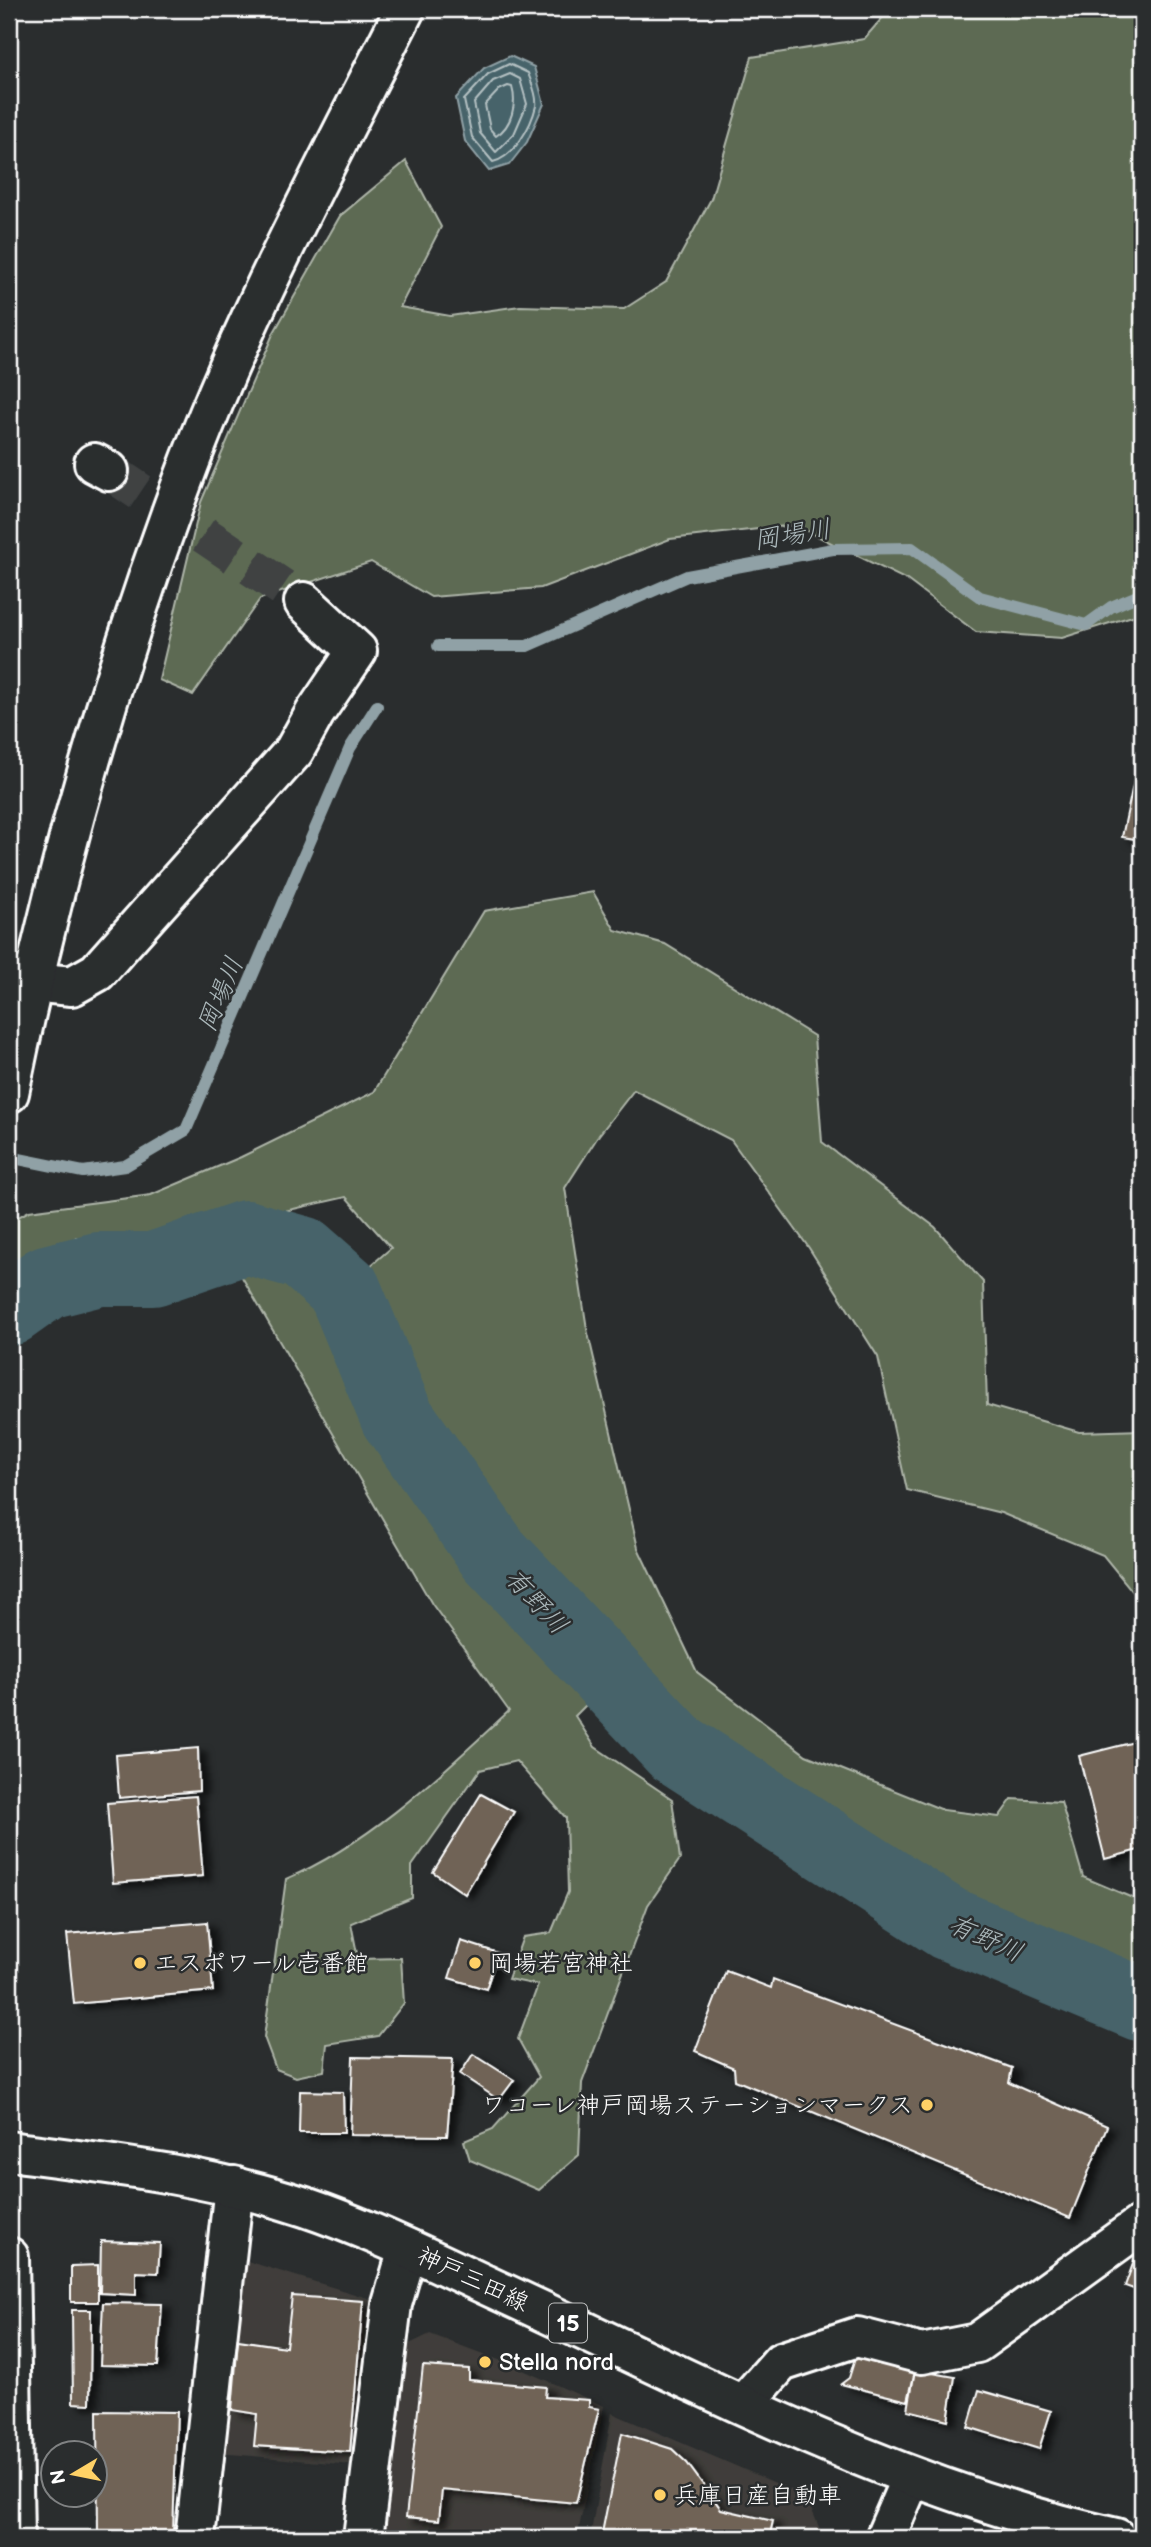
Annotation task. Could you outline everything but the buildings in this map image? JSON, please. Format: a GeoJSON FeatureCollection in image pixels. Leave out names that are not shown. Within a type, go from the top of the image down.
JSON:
{"type":"FeatureCollection","features":[{"type":"Feature","properties":{"kind":"street"},"geometry":{"type":"LineString","coordinates":[[9,1093],[20,979],[181,483],[252,318],[405,9]]}},
{"type":"Feature","properties":{"kind":"street"},"geometry":{"type":"LineString","coordinates":[[20,979],[72,986],[97,972],[294,751],[315,713],[357,651],[304,601]]}},
{"type":"Feature","properties":{"kind":"street","name":"神戸三田線"},"geometry":{"type":"LineString","coordinates":[[9,2151],[160,2170],[234,2186],[308,2208],[408,2249],[911,2478],[1005,2510],[1116,2538]]}},
{"type":"Feature","properties":{"kind":"street"},"geometry":{"type":"LineString","coordinates":[[195,2538],[234,2186]]}},
{"type":"Feature","properties":{"kind":"street"},"geometry":{"type":"LineString","coordinates":[[744,2404],[781,2362],[857,2337],[922,2354],[977,2343],[1142,2224]]}},
{"type":"Feature","properties":{"kind":"street"},"geometry":{"type":"LineString","coordinates":[[363,2538],[392,2304],[408,2249]]}},
{"type":"Feature","properties":{"kind":"street"},"geometry":{"type":"LineString","coordinates":[[9,2257],[14,2538]]}},
{"type":"Feature","properties":{"kind":"street"},"geometry":{"type":"LineString","coordinates":[[885,2538],[911,2478]]}},
{"type":"Feature","properties":{"kind":"shaded area"},"geometry":{"type":"Polygon","coordinates":[[[237,2258],[371,2299],[353,2465],[218,2453],[237,2258]]]}},
{"type":"Feature","properties":{"kind":"shaded area"},"geometry":{"type":"Polygon","coordinates":[[[430,2334],[507,2363],[604,2406],[577,2538],[381,2538],[405,2346],[430,2334]]]}},
{"type":"Feature","properties":{"kind":"shaded area"},"geometry":{"type":"Polygon","coordinates":[[[612,2413],[806,2496],[822,2534],[820,2538],[590,2538],[612,2413]]]}},
{"type":"Feature","properties":{"kind":"green space"},"geometry":{"type":"Polygon","coordinates":[[[890,9],[1142,9],[1142,613],[1062,638],[976,632],[907,580],[795,525],[670,539],[541,588],[431,597],[371,562],[260,599],[193,695],[159,680],[201,502],[273,334],[340,216],[406,161],[441,227],[400,307],[450,316],[520,306],[624,309],[666,282],[711,199],[752,57],[864,39],[890,9]]]}},
{"type":"Feature","properties":{"kind":"green space"},"geometry":{"type":"Polygon","coordinates":[[[593,892],[615,930],[665,944],[814,1036],[822,1142],[935,1227],[983,1282],[987,1405],[1079,1432],[1142,1430],[1142,1603],[1103,1555],[1001,1513],[907,1490],[878,1357],[809,1248],[731,1140],[634,1090],[599,1135],[565,1188],[587,1329],[638,1548],[697,1672],[806,1755],[943,1810],[999,1817],[1012,1799],[1061,1802],[1083,1877],[1142,1902],[1142,2033],[950,1944],[827,1874],[697,1777],[605,1686],[575,1716],[595,1747],[672,1799],[680,1859],[648,1905],[582,2083],[579,2155],[539,2190],[470,2160],[464,2141],[493,2129],[539,2077],[518,2039],[538,1985],[508,1979],[523,1937],[551,1933],[568,1892],[566,1818],[516,1761],[480,1770],[412,1866],[412,1898],[351,1923],[358,1959],[401,1958],[404,2003],[378,2036],[327,2044],[324,2071],[296,2077],[276,2069],[264,2037],[286,1879],[347,1846],[404,1805],[509,1711],[432,1604],[235,1265],[302,1236],[361,1274],[391,1248],[346,1197],[267,1215],[151,1250],[76,1237],[9,1285],[9,1222],[29,1211],[151,1195],[241,1157],[374,1092],[484,911],[593,892]]]}},
{"type":"Feature","properties":{"kind":"water"},"geometry":{"type":"Polygon","coordinates":[[[510,56],[534,67],[544,104],[527,142],[509,165],[489,171],[465,141],[456,98],[484,68],[510,56]]]}},
{"type":"Feature","properties":{"kind":"waterway","name":"岡場川"},"geometry":{"type":"LineString","coordinates":[[438,646],[527,646],[687,576],[833,549],[912,548],[980,597],[1086,625],[1111,607],[1142,594]]}},
{"type":"Feature","properties":{"kind":"waterway","name":"岡場川"},"geometry":{"type":"LineString","coordinates":[[9,1157],[83,1172],[125,1166],[186,1130],[350,748],[377,706]]}},
{"type":"Feature","properties":{"kind":"waterway","name":"有野川"},"geometry":{"type":"LineString","coordinates":[[9,1309],[47,1282],[99,1269],[153,1269],[246,1237],[303,1253],[344,1289],[397,1417],[494,1555],[676,1748],[949,1924],[1142,2005]]}},
{"type":"Feature","properties":{"kind":"tunnel"},"geometry":{"type":"LineString","coordinates":[[109,471],[304,602]]}},
{"type":"Feature","properties":{"kind":"place","name":"エスポワール壱番館"},"geometry":{"type":"Point","coordinates":[140,1963]}},
{"type":"Feature","properties":{"kind":"place","name":"岡場若宮神社"},"geometry":{"type":"Point","coordinates":[475,1963]}},
{"type":"Feature","properties":{"kind":"place","name":"ワコーレ神戸岡場ステーションマークス"},"geometry":{"type":"Point","coordinates":[927,2105]}},
{"type":"Feature","properties":{"kind":"place","name":"Stella nord"},"geometry":{"type":"Point","coordinates":[485,2362]}},
{"type":"Feature","properties":{"kind":"place","name":"兵庫日産自動車"},"geometry":{"type":"Point","coordinates":[660,2495]}}]}
